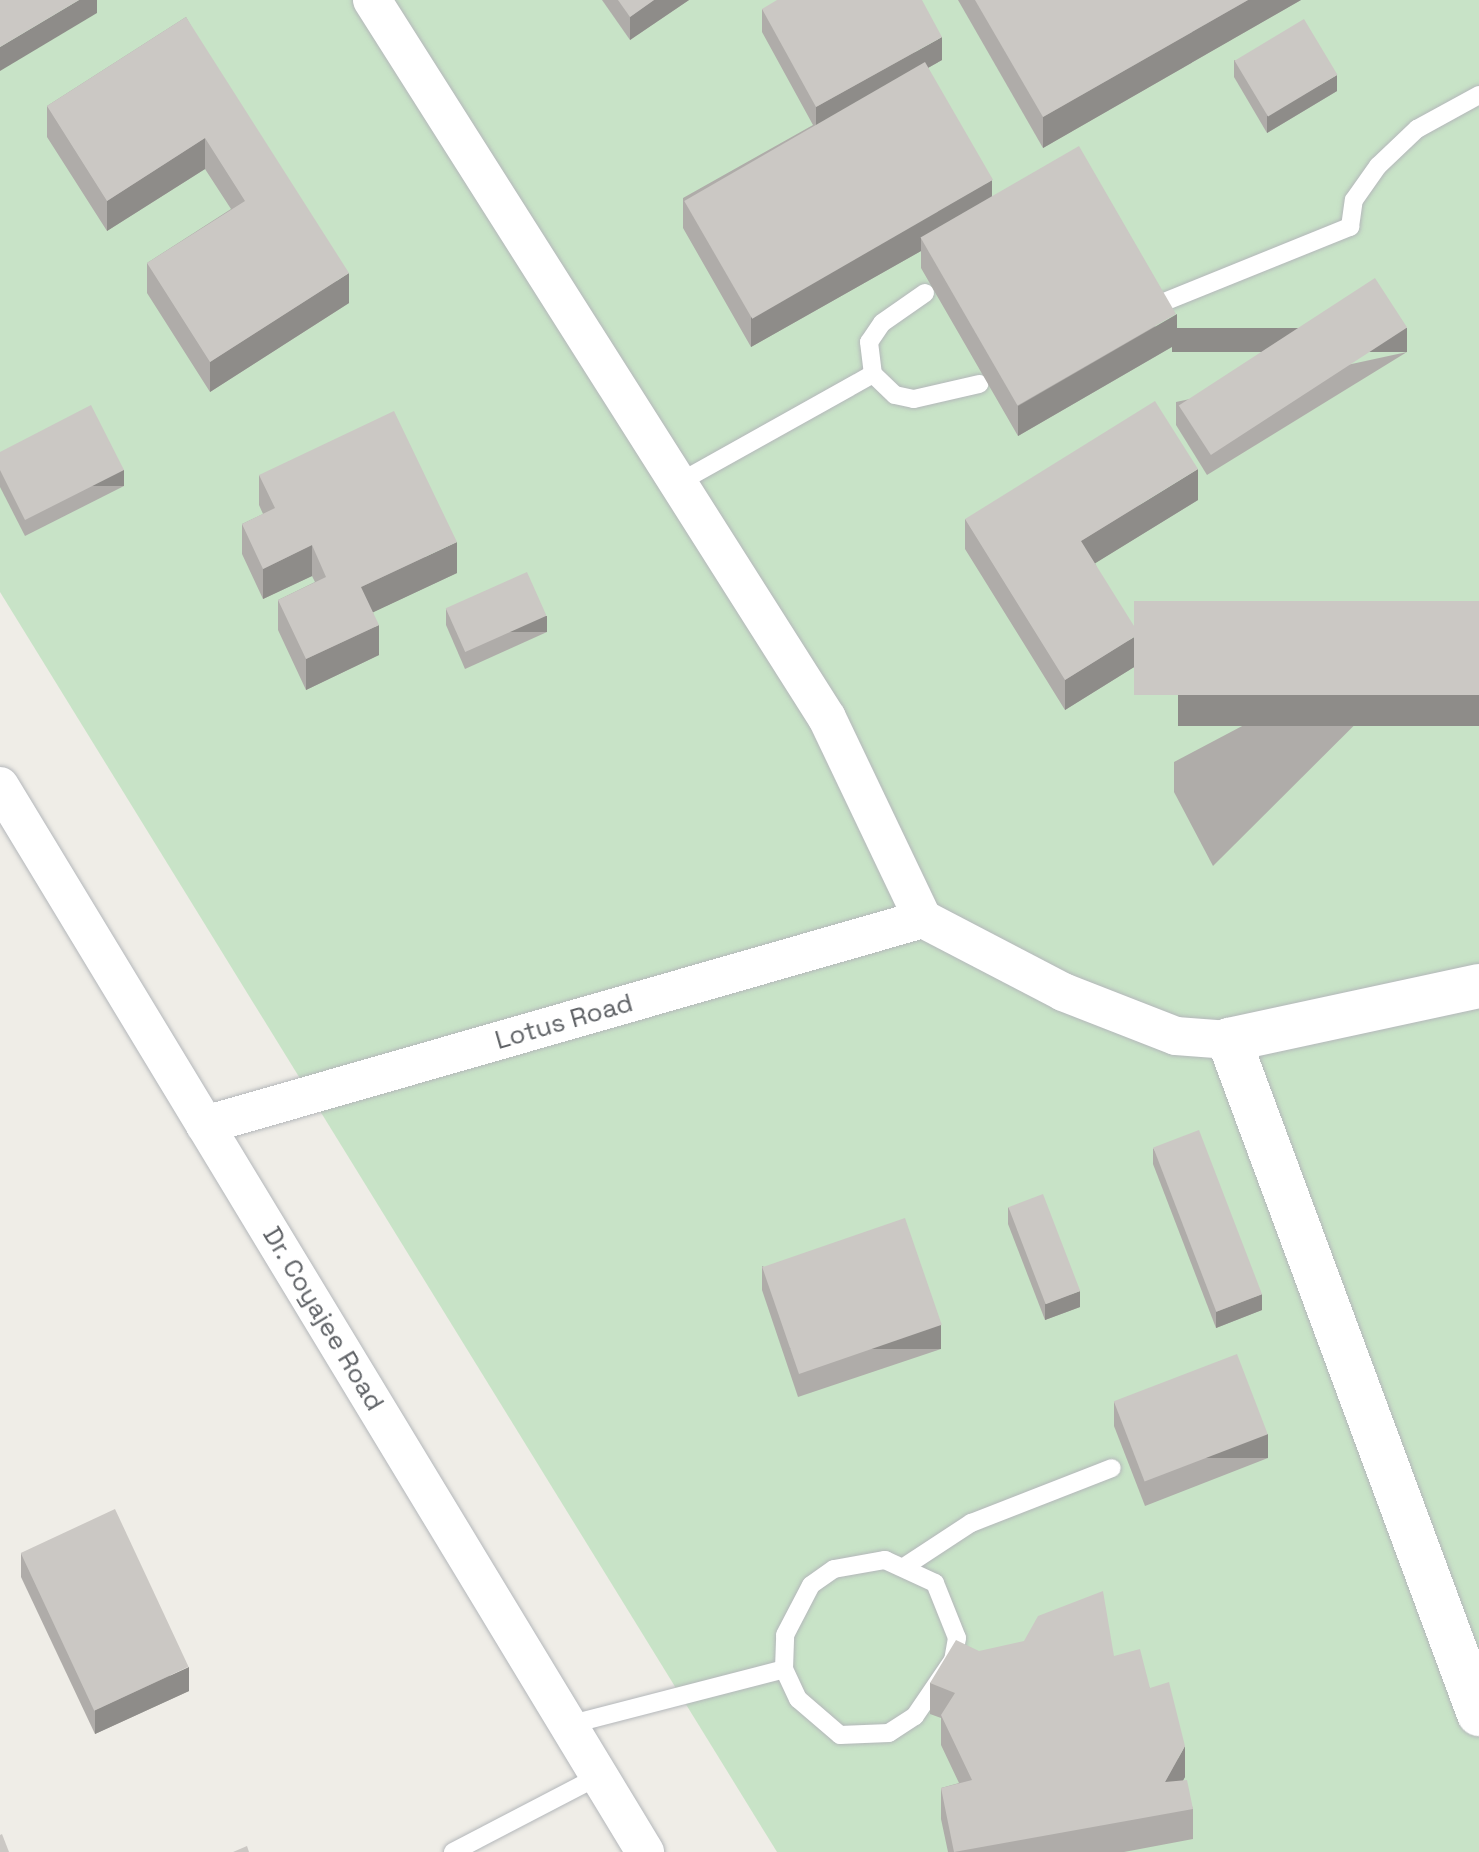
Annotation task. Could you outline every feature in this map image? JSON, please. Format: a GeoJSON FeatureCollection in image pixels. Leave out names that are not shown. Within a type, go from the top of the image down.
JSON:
{"type":"FeatureCollection","features":[{"type":"Feature","properties":{"kind":"street"},"geometry":{"type":"LineString","coordinates":[[372,0],[827,718],[923,919],[1134,1020],[1176,1036],[1229,1040],[1479,986]]}},
{"type":"Feature","properties":{"kind":"street","name":"Dr. Coyajee Road"},"geometry":{"type":"LineString","coordinates":[[0,786],[645,1852]]}},
{"type":"Feature","properties":{"kind":"street","name":"Lotus Road"},"geometry":{"type":"LineString","coordinates":[[205,1125],[923,919]]}},
{"type":"Feature","properties":{"kind":"street"},"geometry":{"type":"LineString","coordinates":[[1229,1040],[1479,1714]]}},
{"type":"Feature","properties":{"kind":"lane"},"geometry":{"type":"LineString","coordinates":[[1164,302],[1350,227],[1354,200],[1378,166],[1417,129],[1479,95]]}},
{"type":"Feature","properties":{"kind":"lane"},"geometry":{"type":"LineString","coordinates":[[925,293],[882,323],[869,342],[873,374],[895,395],[914,399],[979,384]]}},
{"type":"Feature","properties":{"kind":"lane"},"geometry":{"type":"LineString","coordinates":[[678,483],[873,374]]}},
{"type":"Feature","properties":{"kind":"lane"},"geometry":{"type":"LineString","coordinates":[[907,1565],[971,1523],[1112,1468]]}},
{"type":"Feature","properties":{"kind":"lane"},"geometry":{"type":"LineString","coordinates":[[859,1562],[907,1565],[935,1583],[957,1638],[939,1691],[915,1716],[889,1733],[840,1735],[798,1699],[784,1669],[793,1609],[811,1585],[859,1562]]}},
{"type":"Feature","properties":{"kind":"lane"},"geometry":{"type":"LineString","coordinates":[[568,1725],[784,1669]]}},
{"type":"Feature","properties":{"kind":"lane"},"geometry":{"type":"LineString","coordinates":[[453,1852],[599,1776]]}},
{"type":"Feature","properties":{"kind":"green space"},"geometry":{"type":"Polygon","coordinates":[[[0,0],[1479,0],[1479,1852],[777,1852],[0,592],[0,0]]]}},
{"type":"Feature","properties":{"kind":"building"},"geometry":{"type":"Polygon","coordinates":[[[0,0],[79,0],[0,47],[0,0]]]}},
{"type":"Feature","properties":{"kind":"building"},"geometry":{"type":"Polygon","coordinates":[[[618,0],[654,0],[630,17],[618,0]]]}},
{"type":"Feature","properties":{"kind":"building"},"geometry":{"type":"Polygon","coordinates":[[[777,0],[922,0],[942,37],[816,107],[762,9],[777,0]]]}},
{"type":"Feature","properties":{"kind":"building"},"geometry":{"type":"Polygon","coordinates":[[[975,0],[1248,0],[1043,117],[975,0]]]}},
{"type":"Feature","properties":{"kind":"building"},"geometry":{"type":"Polygon","coordinates":[[[186,17],[349,273],[210,362],[147,263],[245,201],[205,138],[107,201],[47,106],[186,17]]]}},
{"type":"Feature","properties":{"kind":"building"},"geometry":{"type":"Polygon","coordinates":[[[1304,19],[1337,75],[1268,116],[1235,61],[1304,19]]]}},
{"type":"Feature","properties":{"kind":"building"},"geometry":{"type":"Polygon","coordinates":[[[925,62],[993,180],[752,319],[684,201],[925,62]]]}},
{"type":"Feature","properties":{"kind":"building"},"geometry":{"type":"Polygon","coordinates":[[[1079,146],[1176,314],[1018,406],[921,238],[1079,146]]]}},
{"type":"Feature","properties":{"kind":"building"},"geometry":{"type":"Polygon","coordinates":[[[1375,278],[1407,327],[1211,455],[1179,405],[1375,278]]]}},
{"type":"Feature","properties":{"kind":"building"},"geometry":{"type":"Polygon","coordinates":[[[1155,401],[1198,469],[1081,541],[1139,634],[1065,680],[965,519],[1155,401]]]}},
{"type":"Feature","properties":{"kind":"building"},"geometry":{"type":"Polygon","coordinates":[[[91,405],[124,470],[25,520],[0,470],[0,452],[91,405]]]}},
{"type":"Feature","properties":{"kind":"building"},"geometry":{"type":"Polygon","coordinates":[[[394,411],[457,542],[361,587],[379,625],[306,659],[278,600],[326,577],[312,545],[263,569],[242,524],[275,508],[259,475],[394,411]]]}},
{"type":"Feature","properties":{"kind":"building"},"geometry":{"type":"Polygon","coordinates":[[[527,572],[547,616],[465,652],[446,608],[527,572]]]}},
{"type":"Feature","properties":{"kind":"building"},"geometry":{"type":"Polygon","coordinates":[[[1134,601],[1479,601],[1479,695],[1134,695],[1134,601]]]}},
{"type":"Feature","properties":{"kind":"building"},"geometry":{"type":"Polygon","coordinates":[[[1199,1130],[1262,1294],[1216,1312],[1153,1148],[1199,1130]]]}},
{"type":"Feature","properties":{"kind":"building"},"geometry":{"type":"Polygon","coordinates":[[[1043,1194],[1080,1291],[1046,1304],[1008,1207],[1043,1194]]]}},
{"type":"Feature","properties":{"kind":"building"},"geometry":{"type":"Polygon","coordinates":[[[905,1218],[942,1325],[799,1374],[762,1267],[905,1218]]]}},
{"type":"Feature","properties":{"kind":"building"},"geometry":{"type":"Polygon","coordinates":[[[1237,1354],[1268,1434],[1145,1482],[1114,1401],[1237,1354]]]}},
{"type":"Feature","properties":{"kind":"building"},"geometry":{"type":"Polygon","coordinates":[[[115,1509],[189,1667],[94,1711],[21,1553],[115,1509]]]}},
{"type":"Feature","properties":{"kind":"building"},"geometry":{"type":"Polygon","coordinates":[[[1103,1591],[1114,1656],[1140,1649],[1150,1688],[1169,1682],[1185,1746],[1165,1782],[1187,1780],[1193,1809],[954,1852],[941,1788],[972,1780],[941,1715],[955,1693],[930,1683],[956,1640],[979,1651],[1024,1641],[1038,1616],[1103,1591]]]}},
{"type":"Feature","properties":{"kind":"building"},"geometry":{"type":"Polygon","coordinates":[[[2,1834],[9,1852],[0,1852],[2,1834]]]}},
{"type":"Feature","properties":{"kind":"building"},"geometry":{"type":"Polygon","coordinates":[[[247,1846],[249,1852],[233,1852],[247,1846]]]}}]}
